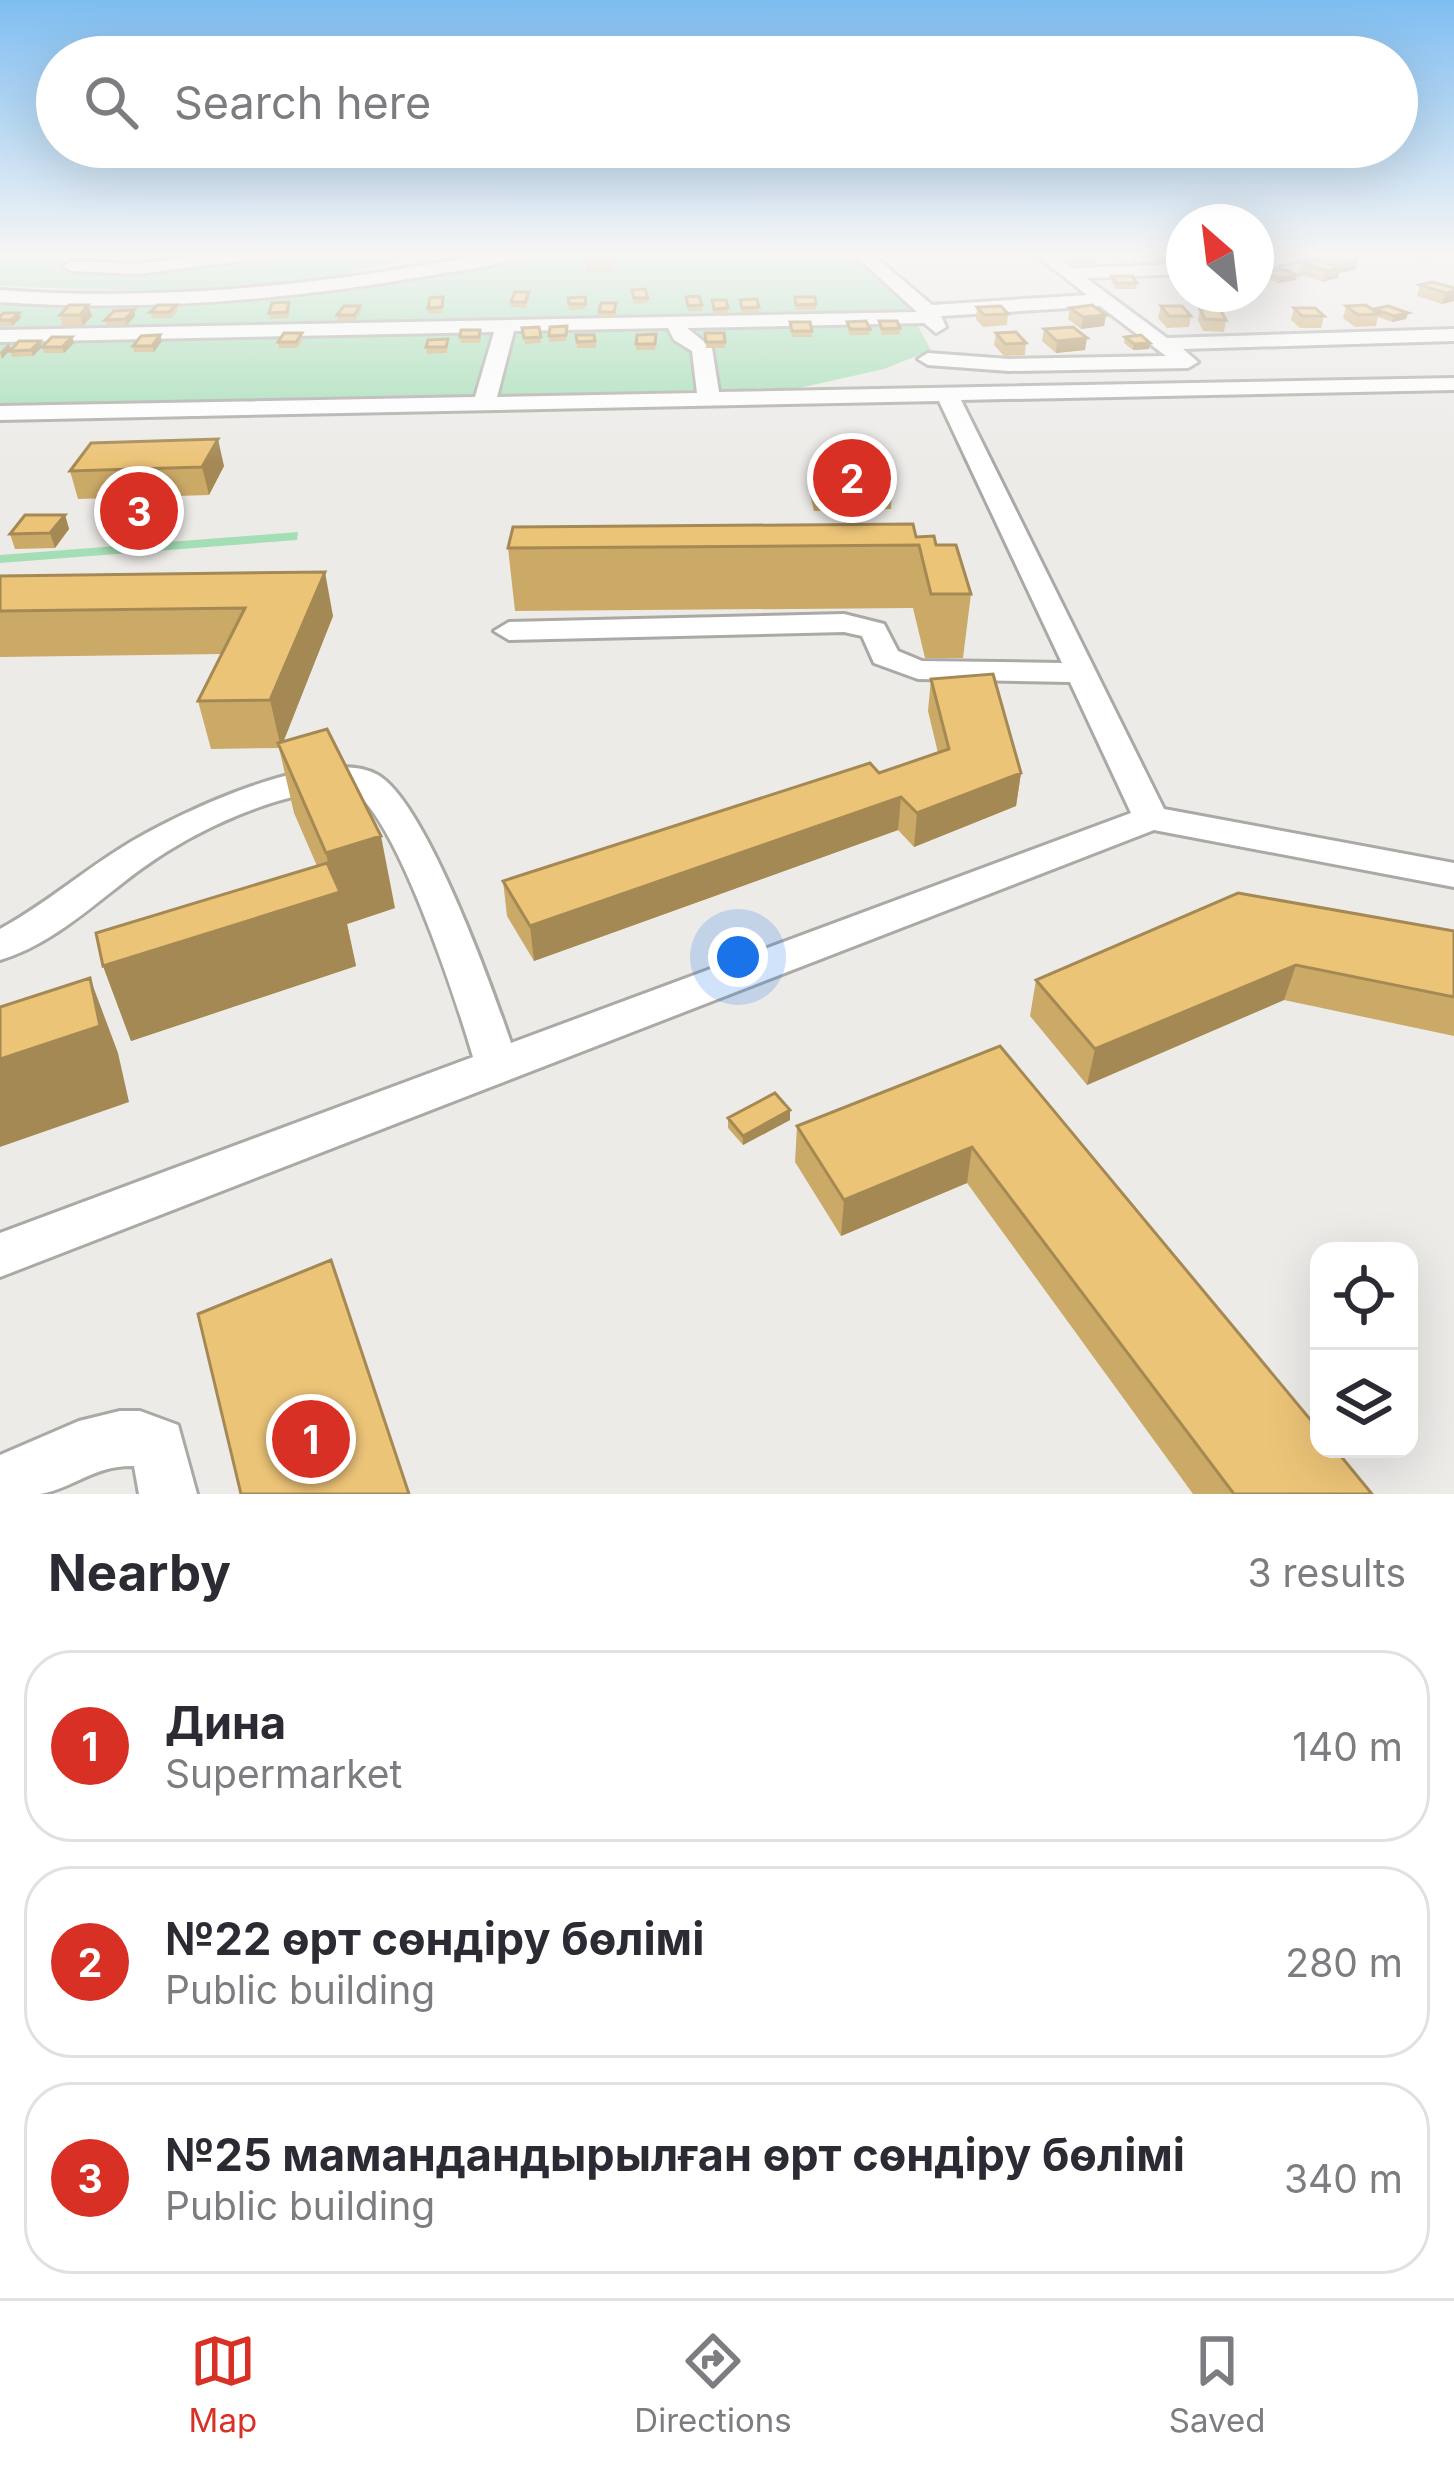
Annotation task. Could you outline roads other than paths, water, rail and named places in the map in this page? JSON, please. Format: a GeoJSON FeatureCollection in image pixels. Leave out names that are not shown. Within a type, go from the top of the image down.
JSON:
{"type":"FeatureCollection","features":[{"type":"Feature","properties":{"kind":"street"},"geometry":{"type":"LineString","coordinates":[[37,335],[48,324]]}},
{"type":"Feature","properties":{"kind":"street"},"geometry":{"type":"LineString","coordinates":[[0,336],[602,324]]}},
{"type":"Feature","properties":{"kind":"street"},"geometry":{"type":"LineString","coordinates":[[676,324],[681,336],[702,348],[709,399]]}},
{"type":"Feature","properties":{"kind":"street"},"geometry":{"type":"LineString","coordinates":[[934,324],[944,350],[915,366],[937,395],[1082,673],[1151,818]]}},
{"type":"Feature","properties":{"kind":"street"},"geometry":{"type":"LineString","coordinates":[[1134,324],[1225,388]]}},
{"type":"Feature","properties":{"kind":"street"},"geometry":{"type":"LineString","coordinates":[[484,403],[505,326]]}},
{"type":"Feature","properties":{"kind":"street"},"geometry":{"type":"LineString","coordinates":[[1161,344],[1454,335]]}},
{"type":"Feature","properties":{"kind":"street"},"geometry":{"type":"LineString","coordinates":[[928,359],[1009,365],[1188,362]]}},
{"type":"Feature","properties":{"kind":"street"},"geometry":{"type":"LineString","coordinates":[[0,431],[10,412],[1454,384]]}},
{"type":"Feature","properties":{"kind":"street"},"geometry":{"type":"LineString","coordinates":[[509,631],[844,623],[874,630],[885,657],[918,670],[1082,673]]}},
{"type":"Feature","properties":{"kind":"street"},"geometry":{"type":"LineString","coordinates":[[0,946],[66,908],[144,849],[215,814],[320,779],[355,776],[368,783],[392,815],[432,895],[484,1023],[496,1066]]}},
{"type":"Feature","properties":{"kind":"street"},"geometry":{"type":"LineString","coordinates":[[0,1255],[1151,818],[1454,875]]}},
{"type":"Feature","properties":{"kind":"street"},"geometry":{"type":"LineString","coordinates":[[0,1484],[116,1436],[139,1434],[158,1444],[168,1494]]}},
{"type":"Feature","properties":{"kind":"place","name":"№22 өрт сөндіру бөлімі"},"geometry":{"type":"Point","coordinates":[852,478]}},
{"type":"Feature","properties":{"kind":"place","name":"№25 мамандандырылған өрт сөндіру бөлімі"},"geometry":{"type":"Point","coordinates":[139,511]}},
{"type":"Feature","properties":{"kind":"place","name":"Дина"},"geometry":{"type":"Point","coordinates":[311,1439]}}]}
